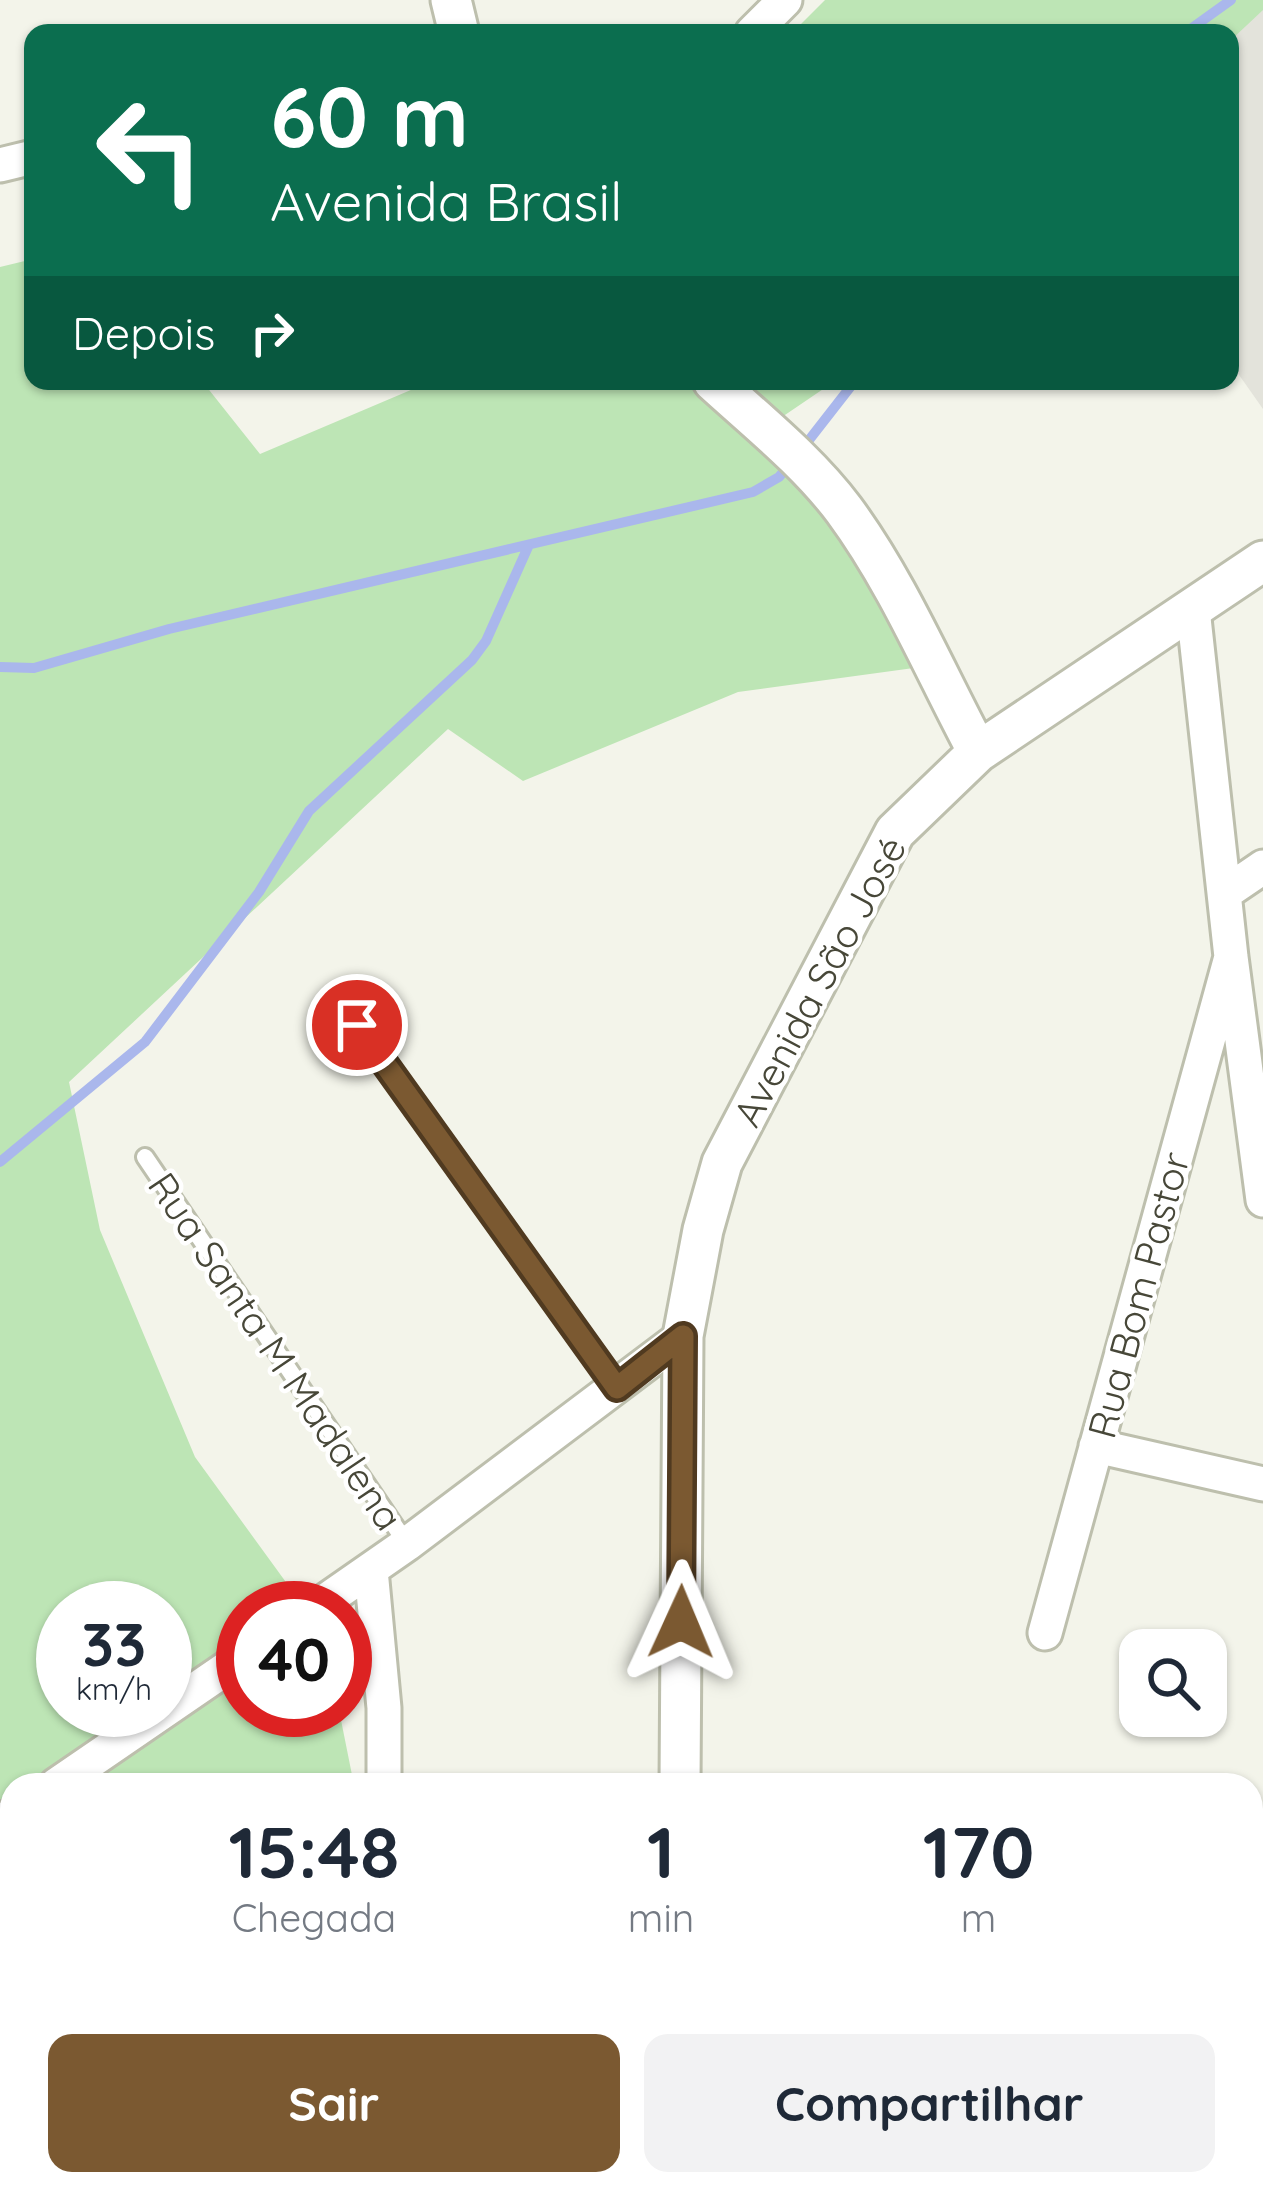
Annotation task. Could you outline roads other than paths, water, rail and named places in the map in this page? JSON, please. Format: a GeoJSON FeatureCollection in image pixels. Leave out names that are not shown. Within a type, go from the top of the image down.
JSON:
{"type":"FeatureCollection","features":[{"type":"Feature","properties":{"kind":"street"},"geometry":{"type":"LineString","coordinates":[[761,24],[785,0]]}},
{"type":"Feature","properties":{"kind":"street"},"geometry":{"type":"LineString","coordinates":[[723,390],[844,510],[877,561],[978,752]]}},
{"type":"Feature","properties":{"kind":"street","name":"Avenida São José"},"geometry":{"type":"LineString","coordinates":[[680,1773],[683,1336],[722,1163],[895,832],[978,752],[1263,560]]}},
{"type":"Feature","properties":{"kind":"street"},"geometry":{"type":"LineString","coordinates":[[1192,609],[1263,1200]]}},
{"type":"Feature","properties":{"kind":"street"},"geometry":{"type":"LineString","coordinates":[[1225,893],[1263,866]]}},
{"type":"Feature","properties":{"kind":"street","name":"Rua Bom Pastor"},"geometry":{"type":"LineString","coordinates":[[1045,1633],[1231,957]]}},
{"type":"Feature","properties":{"kind":"street"},"geometry":{"type":"LineString","coordinates":[[355,1581],[683,1336]]}},
{"type":"Feature","properties":{"kind":"street"},"geometry":{"type":"LineString","coordinates":[[1096,1446],[1263,1484]]}},
{"type":"Feature","properties":{"kind":"street"},"geometry":{"type":"LineString","coordinates":[[371,1570],[384,1708],[384,1773]]}},
{"type":"Feature","properties":{"kind":"street"},"geometry":{"type":"LineString","coordinates":[[82,1773],[216,1677]]}},
{"type":"Feature","properties":{"kind":"lane"},"geometry":{"type":"LineString","coordinates":[[357,1025],[617,1388]]}},
{"type":"Feature","properties":{"kind":"lane","name":"Rua Santa M Madalena"},"geometry":{"type":"LineString","coordinates":[[145,1157],[407,1544]]}},
{"type":"Feature","properties":{"kind":"waterway"},"geometry":{"type":"LineString","coordinates":[[1198,24],[1231,0]]}},
{"type":"Feature","properties":{"kind":"waterway"},"geometry":{"type":"LineString","coordinates":[[802,449],[848,390]]}},
{"type":"Feature","properties":{"kind":"waterway"},"geometry":{"type":"LineString","coordinates":[[0,667],[34,668],[169,629],[753,492],[779,477],[790,464]]}},
{"type":"Feature","properties":{"kind":"waterway"},"geometry":{"type":"LineString","coordinates":[[0,1162],[145,1042],[259,892],[309,811],[472,660],[486,641],[528,547]]}}]}
